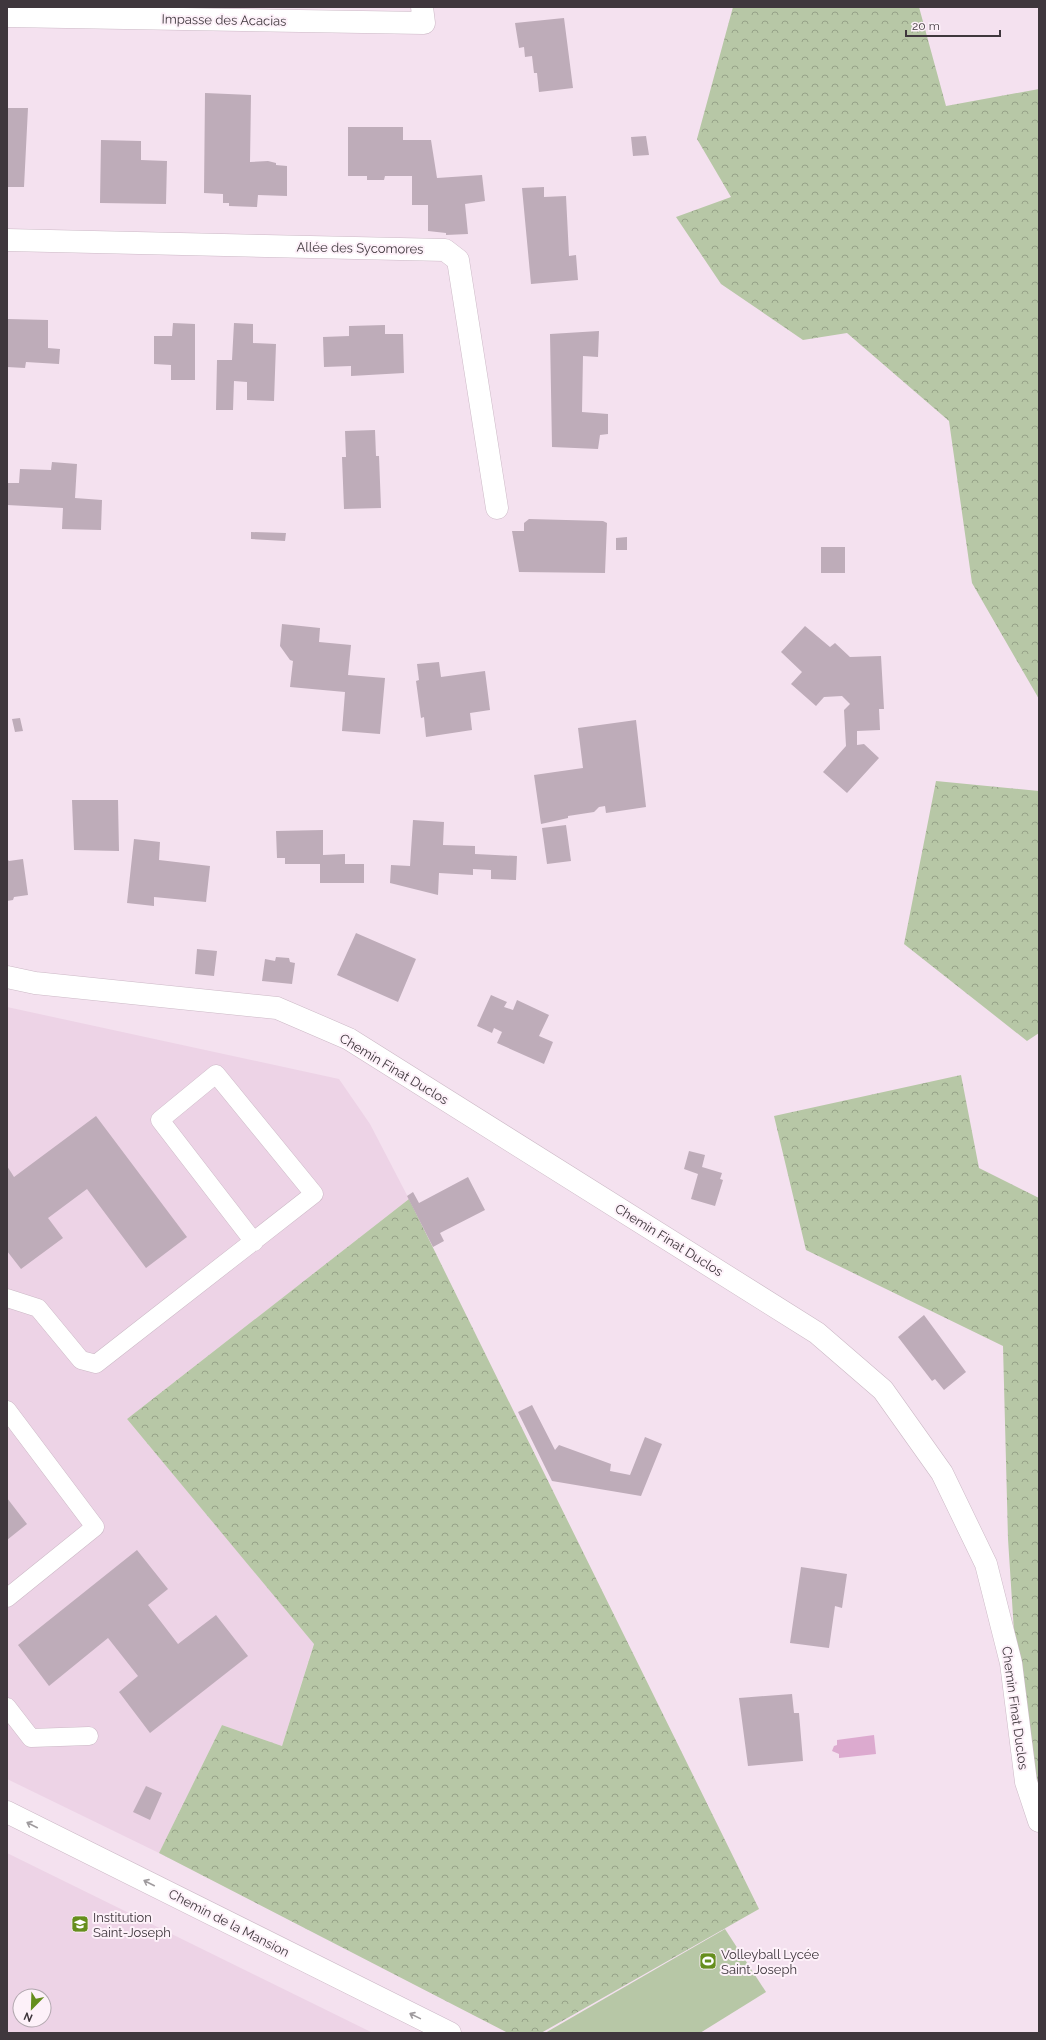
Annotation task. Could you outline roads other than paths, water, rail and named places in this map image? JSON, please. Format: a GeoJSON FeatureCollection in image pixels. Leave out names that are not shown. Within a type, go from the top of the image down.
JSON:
{"type":"FeatureCollection","features":[{"type":"Feature","properties":{"kind":"street","name":"Impasse des Acacias"},"geometry":{"type":"LineString","coordinates":[[7,16],[424,23],[422,7]]}},
{"type":"Feature","properties":{"kind":"street","name":"Allée des Sycomores"},"geometry":{"type":"LineString","coordinates":[[7,240],[445,250],[458,260],[498,508]]}},
{"type":"Feature","properties":{"kind":"street","name":"Chemin Finat Duclos"},"geometry":{"type":"LineString","coordinates":[[7,977],[35,983],[277,1008],[349,1039],[817,1333],[883,1390],[942,1472],[986,1564],[1011,1662],[1026,1782],[1039,1821]]}},
{"type":"Feature","properties":{"kind":"street","name":"Chemin de la Mansion"},"geometry":{"type":"LineString","coordinates":[[7,1812],[450,2033]]}},
{"type":"Feature","properties":{"kind":"lane"},"geometry":{"type":"LineString","coordinates":[[7,1298],[38,1308],[81,1360],[96,1364],[254,1242],[314,1194],[216,1074],[160,1120],[254,1242]]}},
{"type":"Feature","properties":{"kind":"lane"},"geometry":{"type":"LineString","coordinates":[[7,1410],[95,1527],[7,1598]]}},
{"type":"Feature","properties":{"kind":"lane"},"geometry":{"type":"LineString","coordinates":[[7,1707],[31,1738],[89,1736]]}},
{"type":"Feature","properties":{"kind":"place","name":"Institution Saint-Joseph"},"geometry":{"type":"Point","coordinates":[80,1924]}},
{"type":"Feature","properties":{"kind":"place","name":"Volleyball Lycée Saint Joseph"},"geometry":{"type":"Point","coordinates":[708,1961]}}]}
